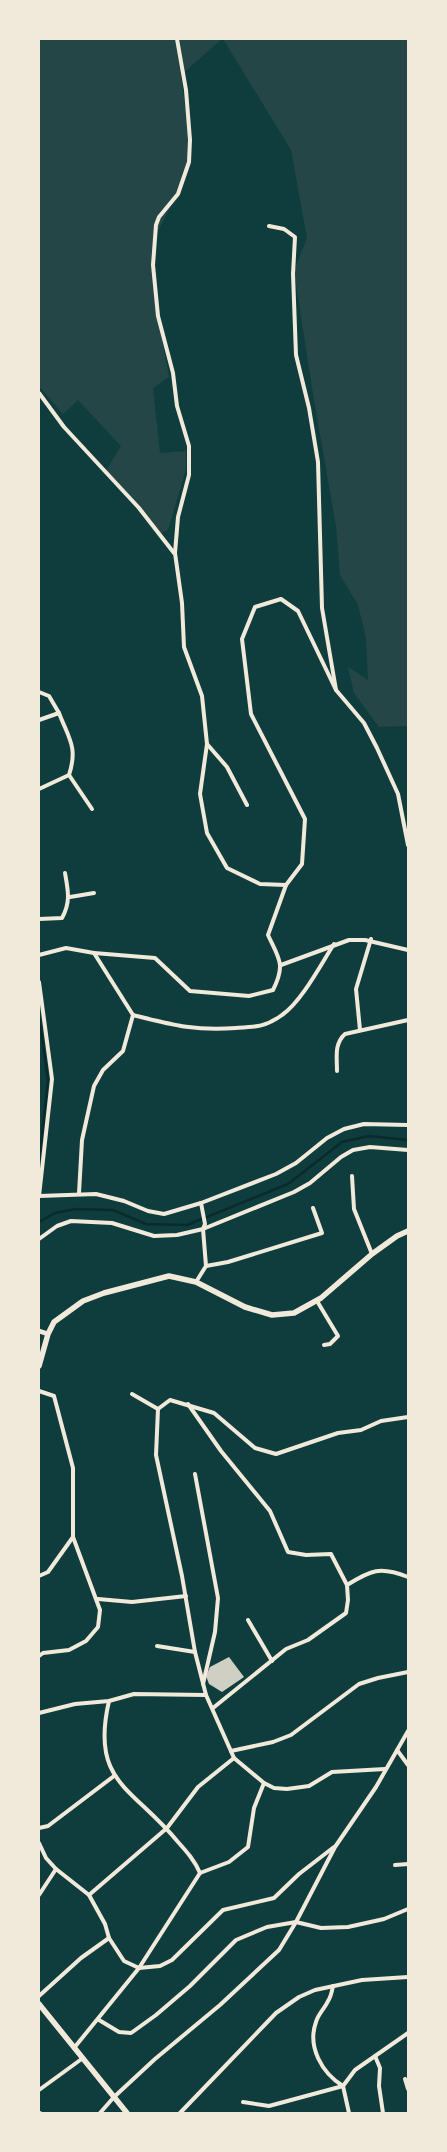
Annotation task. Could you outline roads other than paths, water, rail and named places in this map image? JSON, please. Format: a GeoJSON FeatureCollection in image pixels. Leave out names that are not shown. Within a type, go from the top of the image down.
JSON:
{"type":"FeatureCollection","features":[{"type":"Feature","properties":{"kind":"main road"},"geometry":{"type":"LineString","coordinates":[[39,1366],[48,1334],[54,1322],[83,1301],[104,1293],[169,1276],[196,1282],[245,1307],[272,1315],[294,1313],[316,1301],[372,1254],[397,1236],[408,1231]]}},
{"type":"Feature","properties":{"kind":"main road"},"geometry":{"type":"LineString","coordinates":[[39,2004],[127,2113]]}},
{"type":"Feature","properties":{"kind":"street"},"geometry":{"type":"LineString","coordinates":[[177,39],[186,90],[190,140],[189,162],[178,194],[159,217],[156,225],[153,265],[158,316],[173,373],[178,406],[190,446],[189,475],[178,517],[175,554],[182,603],[184,648],[202,696],[207,744],[200,794],[207,833],[227,868],[260,884],[286,885]]}},
{"type":"Feature","properties":{"kind":"street"},"geometry":{"type":"LineString","coordinates":[[269,226],[284,229],[295,238],[293,274],[296,355],[309,408],[318,462],[322,608],[336,690]]}},
{"type":"Feature","properties":{"kind":"street"},"geometry":{"type":"LineString","coordinates":[[39,393],[64,427],[138,508],[175,554]]}},
{"type":"Feature","properties":{"kind":"street"},"geometry":{"type":"LineString","coordinates":[[39,955],[66,948],[94,953],[155,958],[190,991],[249,996],[273,990],[280,976],[281,965],[268,935],[286,885],[302,864],[305,819],[251,714],[242,639],[255,607],[281,599],[298,610],[336,690],[364,723],[377,748],[398,794],[408,845]]}},
{"type":"Feature","properties":{"kind":"street"},"geometry":{"type":"LineString","coordinates":[[39,692],[50,696],[73,746],[74,759],[69,776]]}},
{"type":"Feature","properties":{"kind":"street"},"geometry":{"type":"LineString","coordinates":[[39,720],[58,713]]}},
{"type":"Feature","properties":{"kind":"street"},"geometry":{"type":"LineString","coordinates":[[207,744],[227,767],[247,805]]}},
{"type":"Feature","properties":{"kind":"street"},"geometry":{"type":"LineString","coordinates":[[39,789],[69,776]]}},
{"type":"Feature","properties":{"kind":"street"},"geometry":{"type":"LineString","coordinates":[[69,776],[92,809]]}},
{"type":"Feature","properties":{"kind":"street"},"geometry":{"type":"LineString","coordinates":[[39,919],[62,918],[68,908],[70,897],[65,873]]}},
{"type":"Feature","properties":{"kind":"street"},"geometry":{"type":"LineString","coordinates":[[70,897],[94,893]]}},
{"type":"Feature","properties":{"kind":"street"},"geometry":{"type":"LineString","coordinates":[[281,965],[349,940],[371,940],[408,950]]}},
{"type":"Feature","properties":{"kind":"street"},"geometry":{"type":"LineString","coordinates":[[360,1030],[356,989],[371,940]]}},
{"type":"Feature","properties":{"kind":"street"},"geometry":{"type":"LineString","coordinates":[[94,953],[134,1015],[179,1027],[206,1030],[263,1027],[284,1015],[306,988],[334,944]]}},
{"type":"Feature","properties":{"kind":"street"},"geometry":{"type":"LineString","coordinates":[[39,982],[52,1079],[39,1196],[79,1193],[96,1194],[124,1201],[148,1211],[164,1214],[202,1206],[287,1169],[328,1138],[344,1129],[364,1124],[408,1125]]}},
{"type":"Feature","properties":{"kind":"street"},"geometry":{"type":"LineString","coordinates":[[79,1193],[82,1140],[94,1086],[102,1070],[123,1051],[134,1015]]}},
{"type":"Feature","properties":{"kind":"street"},"geometry":{"type":"LineString","coordinates":[[337,1071],[336,1048],[339,1039],[345,1034],[408,1020]]}},
{"type":"Feature","properties":{"kind":"street"},"geometry":{"type":"LineString","coordinates":[[39,1239],[57,1226],[71,1221],[112,1223],[154,1236],[178,1235],[294,1192],[310,1183],[341,1156],[353,1150],[370,1147],[408,1150]]}},
{"type":"Feature","properties":{"kind":"street"},"geometry":{"type":"LineString","coordinates":[[352,1176],[354,1209],[372,1254]]}},
{"type":"Feature","properties":{"kind":"street"},"geometry":{"type":"LineString","coordinates":[[196,1282],[206,1266],[202,1206]]}},
{"type":"Feature","properties":{"kind":"street"},"geometry":{"type":"LineString","coordinates":[[206,1266],[228,1262],[322,1233],[313,1208]]}},
{"type":"Feature","properties":{"kind":"street"},"geometry":{"type":"LineString","coordinates":[[316,1301],[338,1336],[330,1344],[324,1345]]}},
{"type":"Feature","properties":{"kind":"street"},"geometry":{"type":"LineString","coordinates":[[39,1331],[48,1334]]}},
{"type":"Feature","properties":{"kind":"street"},"geometry":{"type":"LineString","coordinates":[[39,1391],[54,1396],[74,1468],[73,1537],[79,1557],[98,1599],[100,1610],[98,1627],[86,1641],[69,1650],[43,1653],[39,1656]]}},
{"type":"Feature","properties":{"kind":"street"},"geometry":{"type":"LineString","coordinates":[[132,1394],[158,1409]]}},
{"type":"Feature","properties":{"kind":"street"},"geometry":{"type":"LineString","coordinates":[[158,1409],[170,1400],[214,1413],[255,1448],[276,1454],[338,1434],[361,1430],[381,1421],[408,1417]]}},
{"type":"Feature","properties":{"kind":"street"},"geometry":{"type":"LineString","coordinates":[[188,1404],[221,1451],[270,1511],[288,1552],[306,1555],[331,1554],[346,1586],[348,1600],[346,1613],[308,1640],[286,1649],[213,1708]]}},
{"type":"Feature","properties":{"kind":"street"},"geometry":{"type":"LineString","coordinates":[[158,1409],[156,1455],[186,1596],[194,1652],[206,1695],[234,1758],[264,1783],[274,1788],[287,1789],[309,1786],[332,1772],[385,1769]]}},
{"type":"Feature","properties":{"kind":"street"},"geometry":{"type":"LineString","coordinates":[[195,1474],[218,1598],[215,1632],[203,1687]]}},
{"type":"Feature","properties":{"kind":"street"},"geometry":{"type":"LineString","coordinates":[[39,1576],[48,1572],[73,1537]]}},
{"type":"Feature","properties":{"kind":"street"},"geometry":{"type":"LineString","coordinates":[[346,1586],[369,1572],[386,1570],[408,1577]]}},
{"type":"Feature","properties":{"kind":"street"},"geometry":{"type":"LineString","coordinates":[[98,1599],[132,1602],[186,1596]]}},
{"type":"Feature","properties":{"kind":"street"},"geometry":{"type":"LineString","coordinates":[[248,1620],[272,1661]]}},
{"type":"Feature","properties":{"kind":"street"},"geometry":{"type":"LineString","coordinates":[[157,1646],[194,1652]]}},
{"type":"Feature","properties":{"kind":"street"},"geometry":{"type":"LineString","coordinates":[[231,1751],[273,1742],[291,1734],[359,1684],[408,1672]]}},
{"type":"Feature","properties":{"kind":"street"},"geometry":{"type":"LineString","coordinates":[[39,1713],[75,1704],[108,1701],[134,1694],[206,1695]]}},
{"type":"Feature","properties":{"kind":"street"},"geometry":{"type":"LineString","coordinates":[[108,1701],[103,1740],[105,1755],[114,1776],[167,1828],[196,1863],[200,1873]]}},
{"type":"Feature","properties":{"kind":"street"},"geometry":{"type":"LineString","coordinates":[[100,2113],[114,2097],[155,2059],[220,2006],[279,1950],[296,1922],[335,1847],[408,1731]]}},
{"type":"Feature","properties":{"kind":"street"},"geometry":{"type":"LineString","coordinates":[[397,1750],[408,1765]]}},
{"type":"Feature","properties":{"kind":"street"},"geometry":{"type":"LineString","coordinates":[[90,1895],[167,1828],[198,1787],[234,1758]]}},
{"type":"Feature","properties":{"kind":"street"},"geometry":{"type":"LineString","coordinates":[[39,1828],[48,1826],[114,1776]]}},
{"type":"Feature","properties":{"kind":"street"},"geometry":{"type":"LineString","coordinates":[[74,2048],[99,2020],[139,1968],[200,1873],[229,1862],[248,1847],[254,1808],[264,1783]]}},
{"type":"Feature","properties":{"kind":"street"},"geometry":{"type":"LineString","coordinates":[[39,1843],[46,1858],[56,1869],[90,1895],[105,1924],[109,1938],[124,1961],[139,1968],[160,1966],[172,1960],[224,1910],[274,1898],[299,1874],[335,1847]]}},
{"type":"Feature","properties":{"kind":"street"},"geometry":{"type":"LineString","coordinates":[[396,1865],[408,1864]]}},
{"type":"Feature","properties":{"kind":"street"},"geometry":{"type":"LineString","coordinates":[[39,1895],[56,1869]]}},
{"type":"Feature","properties":{"kind":"street"},"geometry":{"type":"LineString","coordinates":[[99,2020],[119,2032],[131,2032],[190,1986],[236,1940],[268,1927],[296,1922],[321,1928],[348,1927],[384,1920],[408,1909]]}},
{"type":"Feature","properties":{"kind":"street"},"geometry":{"type":"LineString","coordinates":[[39,1996],[82,1958],[109,1938]]}},
{"type":"Feature","properties":{"kind":"street"},"geometry":{"type":"LineString","coordinates":[[180,2113],[276,2014],[299,1997],[315,1990],[362,1980],[408,1977]]}},
{"type":"Feature","properties":{"kind":"street"},"geometry":{"type":"LineString","coordinates":[[333,1986],[328,2001],[316,2020],[313,2040],[319,2060],[325,2070],[333,2079],[344,2086],[349,2113]]}},
{"type":"Feature","properties":{"kind":"street"},"geometry":{"type":"LineString","coordinates":[[243,2102],[269,2106],[344,2086],[355,2070],[408,2033]]}},
{"type":"Feature","properties":{"kind":"street"},"geometry":{"type":"LineString","coordinates":[[375,2056],[380,2068],[379,2086],[382,2113]]}},
{"type":"Feature","properties":{"kind":"street"},"geometry":{"type":"LineString","coordinates":[[39,2090],[83,2058]]}},
{"type":"Feature","properties":{"kind":"street"},"geometry":{"type":"LineString","coordinates":[[405,2079],[408,2089]]}},
{"type":"Feature","properties":{"kind":"waterway"},"geometry":{"type":"LineString","coordinates":[[39,1016],[48,1080],[39,1164]]}},
{"type":"Feature","properties":{"kind":"waterway"},"geometry":{"type":"LineString","coordinates":[[39,1222],[55,1213],[76,1209],[113,1210],[146,1224],[187,1225],[288,1184],[342,1142],[369,1136],[408,1140]]}}]}
